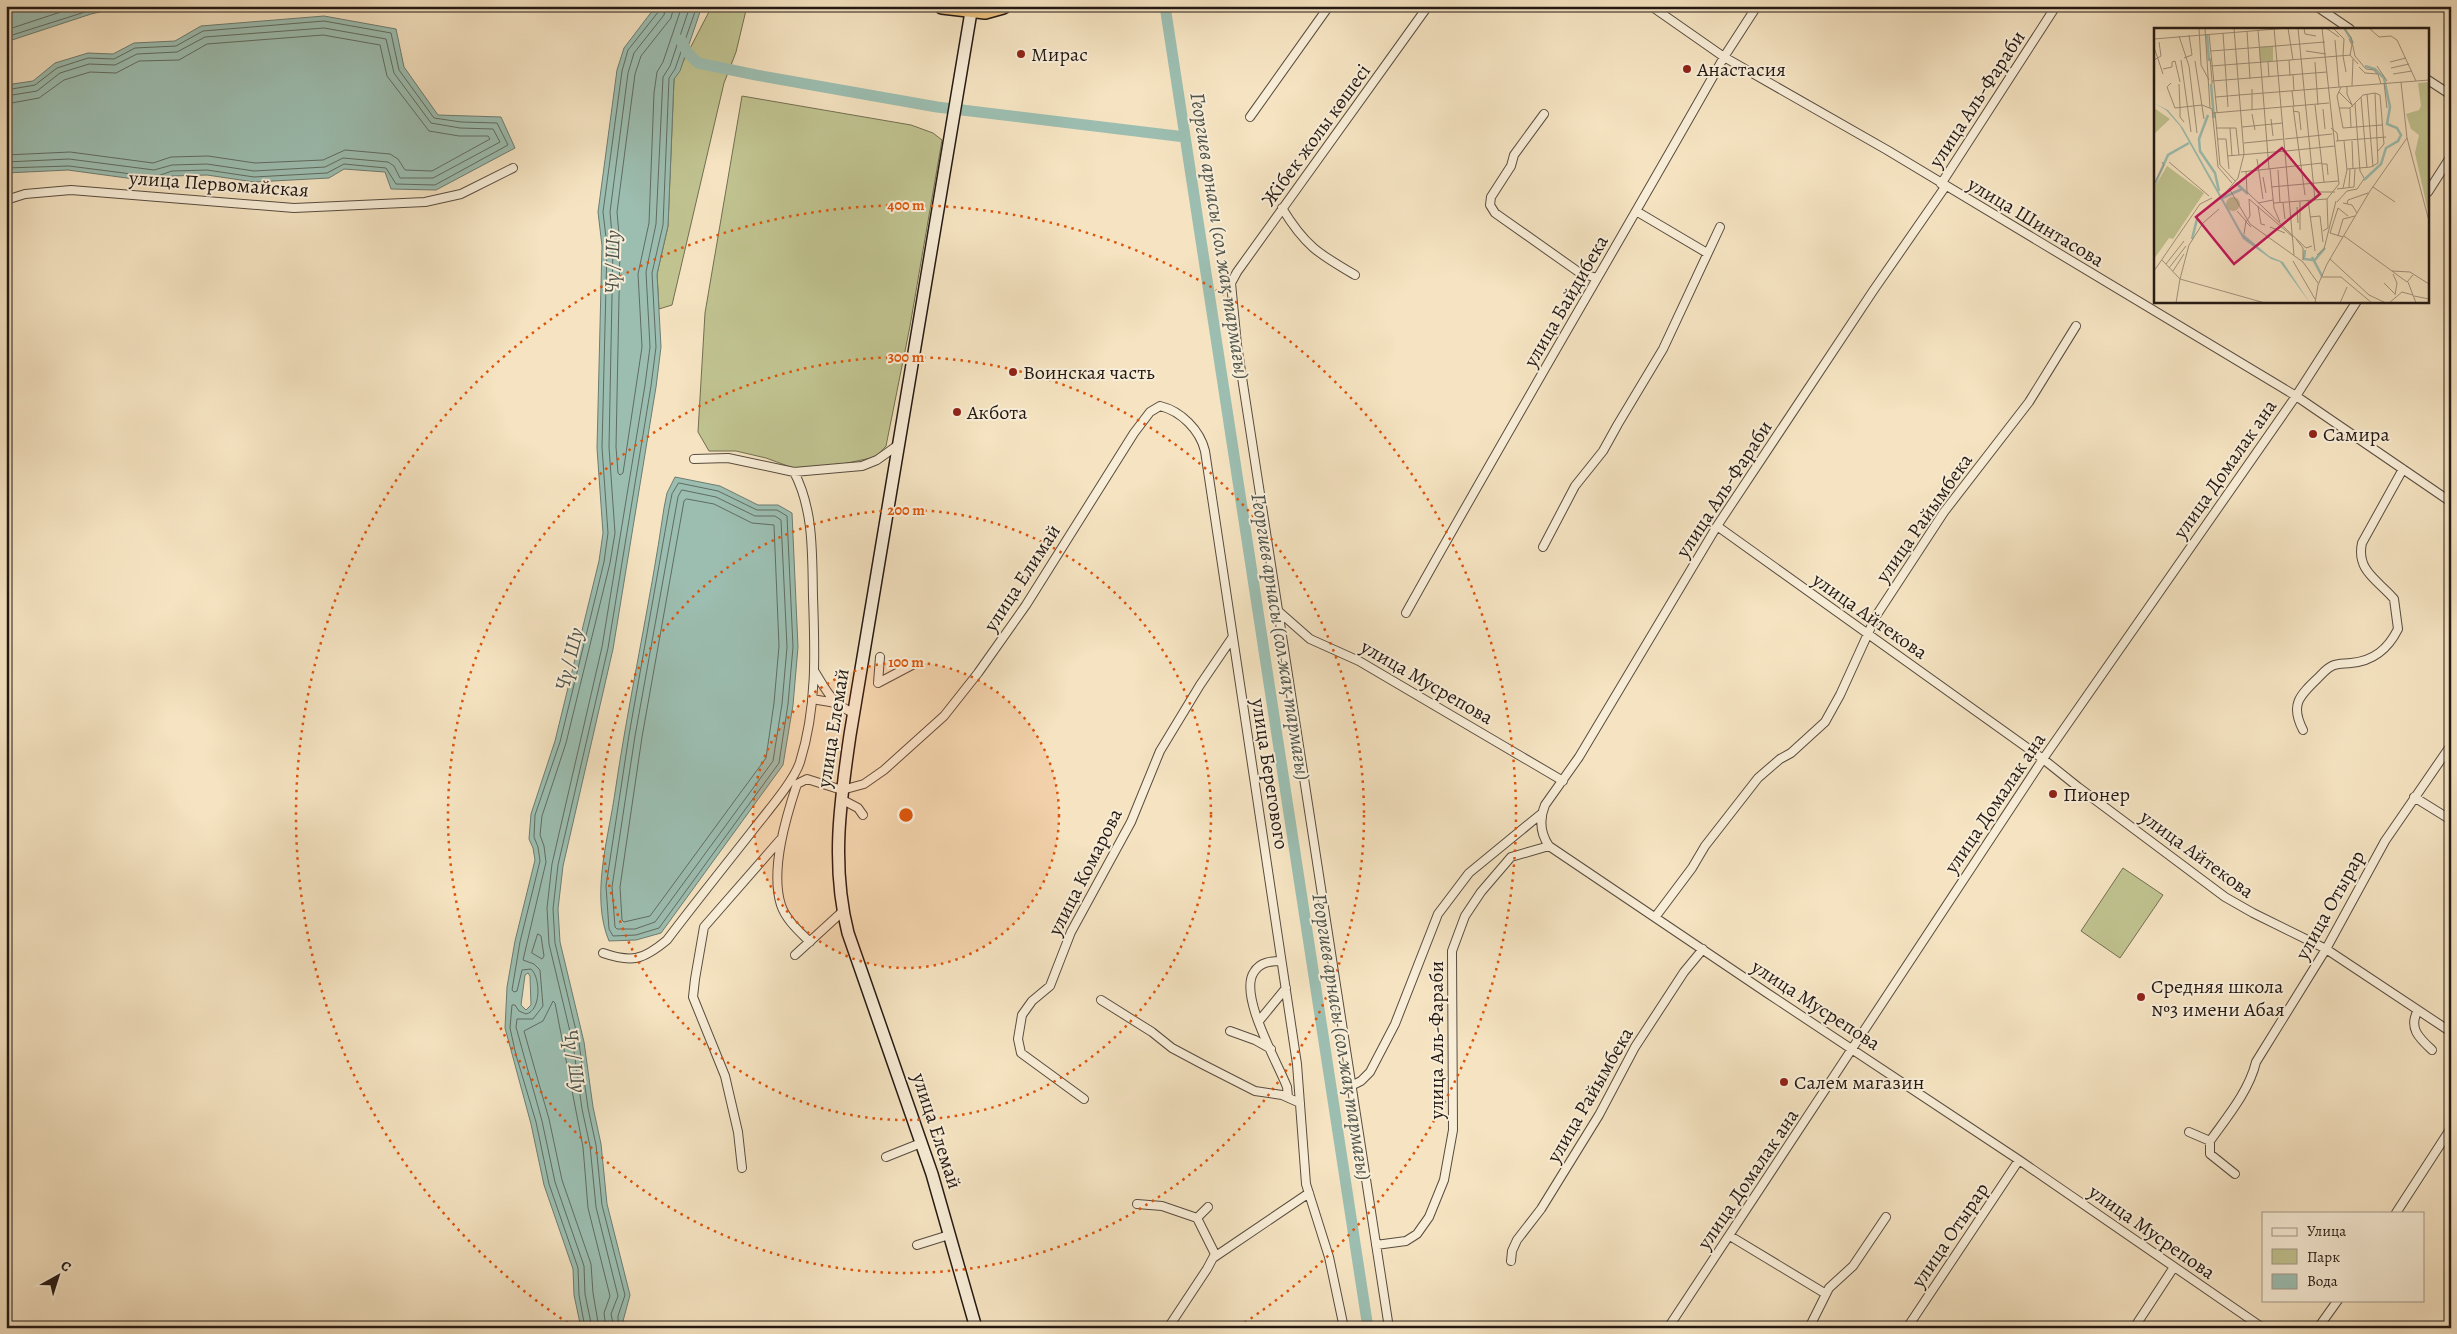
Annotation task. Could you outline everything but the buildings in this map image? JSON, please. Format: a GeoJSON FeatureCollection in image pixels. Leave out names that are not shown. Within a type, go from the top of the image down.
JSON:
{"type":"FeatureCollection","features":[{"type":"Feature","properties":{"kind":"highway"},"geometry":{"type":"LineString","coordinates":[[942,6],[985,11],[1003,6]]}},
{"type":"Feature","properties":{"kind":"street"},"geometry":{"type":"LineString","coordinates":[[1250,117],[1329,6]]}},
{"type":"Feature","properties":{"kind":"street","name":"Жібек жолы көшесі"},"geometry":{"type":"LineString","coordinates":[[1277,610],[1237,345],[1231,283],[1282,208],[1428,6]]}},
{"type":"Feature","properties":{"kind":"street","name":"улица Шинтасова"},"geometry":{"type":"LineString","coordinates":[[1651,6],[1724,56],[2296,396],[2451,502]]}},
{"type":"Feature","properties":{"kind":"street","name":"улица Байдибека"},"geometry":{"type":"LineString","coordinates":[[1406,613],[1458,517],[1724,56],[1757,6]]}},
{"type":"Feature","properties":{"kind":"street","name":"улица Аль-Фараби"},"geometry":{"type":"LineString","coordinates":[[1353,1084],[1361,1081],[1370,1072],[1395,1024],[1438,914],[1469,873],[1541,814],[1563,781],[1717,526],[1943,186],[2056,6]]}},
{"type":"Feature","properties":{"kind":"street"},"geometry":{"type":"LineString","coordinates":[[2316,6],[2349,28]]}},
{"type":"Feature","properties":{"kind":"street","name":"улица Елемай"},"geometry":{"type":"LineString","coordinates":[[971,8],[853,713],[841,794],[837,868],[842,912],[848,933],[921,1143],[950,1235],[976,1328]]}},
{"type":"Feature","properties":{"kind":"street"},"geometry":{"type":"LineString","coordinates":[[2430,81],[2451,95]]}},
{"type":"Feature","properties":{"kind":"street"},"geometry":{"type":"LineString","coordinates":[[1544,114],[1514,155],[1511,166],[1491,197],[1490,205],[1495,213],[1573,268],[1590,278],[1597,278]]}},
{"type":"Feature","properties":{"kind":"street"},"geometry":{"type":"LineString","coordinates":[[2430,189],[2451,156]]}},
{"type":"Feature","properties":{"kind":"street","name":"улица Первомайская"},"geometry":{"type":"LineString","coordinates":[[6,200],[25,194],[72,190],[294,208],[424,202],[461,194],[513,168]]}},
{"type":"Feature","properties":{"kind":"street"},"geometry":{"type":"LineString","coordinates":[[1282,208],[1304,241],[1326,258],[1355,275]]}},
{"type":"Feature","properties":{"kind":"street"},"geometry":{"type":"LineString","coordinates":[[1636,211],[1707,253]]}},
{"type":"Feature","properties":{"kind":"street"},"geometry":{"type":"LineString","coordinates":[[1543,547],[1576,486],[1613,436],[1618,424],[1663,349],[1720,227]]}},
{"type":"Feature","properties":{"kind":"street","name":"улица Домалак ана"},"geometry":{"type":"LineString","coordinates":[[1668,1328],[1854,1049],[2043,759],[2296,396],[2357,302]]}},
{"type":"Feature","properties":{"kind":"street","name":"улица Райымбека"},"geometry":{"type":"LineString","coordinates":[[1656,916],[1714,834],[1758,778],[1780,759],[1792,753],[1825,722],[1876,616],[1944,512],[2029,402],[2076,326]]}},
{"type":"Feature","properties":{"kind":"street","name":"улица Елимай"},"geometry":{"type":"LineString","coordinates":[[841,794],[864,784],[884,770],[944,716],[978,673],[1026,605],[1124,448],[1150,412],[1160,406],[1171,409],[1194,428],[1202,440],[1205,451]]}},
{"type":"Feature","properties":{"kind":"street"},"geometry":{"type":"LineString","coordinates":[[694,459],[728,458],[794,472],[862,466],[877,460],[898,446]]}},
{"type":"Feature","properties":{"kind":"street","name":"улица Берегового"},"geometry":{"type":"LineString","coordinates":[[1205,451],[1232,638],[1248,724],[1300,1084],[1301,1137],[1308,1193],[1329,1257],[1344,1328]]}},
{"type":"Feature","properties":{"kind":"street"},"geometry":{"type":"LineString","coordinates":[[2302,730],[2296,713],[2296,706],[2300,695],[2331,666],[2365,661],[2376,656],[2393,640],[2398,629],[2394,599],[2375,582],[2362,563],[2360,554],[2362,543],[2403,469]]}},
{"type":"Feature","properties":{"kind":"street"},"geometry":{"type":"LineString","coordinates":[[602,952],[622,959],[648,956],[667,940],[773,804],[800,764],[808,728],[815,672],[812,551],[808,508],[803,488],[794,472]]}},
{"type":"Feature","properties":{"kind":"street","name":"улица Айтекова"},"geometry":{"type":"LineString","coordinates":[[1717,526],[2043,759],[2078,788],[2225,897],[2326,949],[2451,1032]]}},
{"type":"Feature","properties":{"kind":"street"},"geometry":{"type":"LineString","coordinates":[[1277,610],[1390,1328]]}},
{"type":"Feature","properties":{"kind":"street","name":"улица Мусрепова"},"geometry":{"type":"LineString","coordinates":[[1277,610],[1310,639],[1379,672],[1563,781]]}},
{"type":"Feature","properties":{"kind":"street","name":"улица Комарова"},"geometry":{"type":"LineString","coordinates":[[1084,1099],[1021,1053],[1018,1039],[1022,1015],[1032,1001],[1050,986],[1071,932],[1131,822],[1160,751],[1200,685],[1232,638]]}},
{"type":"Feature","properties":{"kind":"street"},"geometry":{"type":"LineString","coordinates":[[880,657],[878,683],[914,664]]}},
{"type":"Feature","properties":{"kind":"street"},"geometry":{"type":"LineString","coordinates":[[815,672],[828,695],[836,704]]}},
{"type":"Feature","properties":{"kind":"street"},"geometry":{"type":"LineString","coordinates":[[812,699],[836,704],[853,713]]}},
{"type":"Feature","properties":{"kind":"street","name":"улица Отырар"},"geometry":{"type":"LineString","coordinates":[[2210,1141],[2233,1109],[2282,1017],[2326,949],[2366,873],[2414,797],[2451,745]]}},
{"type":"Feature","properties":{"kind":"street"},"geometry":{"type":"LineString","coordinates":[[810,942],[791,923],[781,905],[779,878],[780,840],[797,784],[807,779],[841,794],[858,808],[863,815]]}},
{"type":"Feature","properties":{"kind":"street"},"geometry":{"type":"LineString","coordinates":[[2414,797],[2451,820]]}},
{"type":"Feature","properties":{"kind":"street"},"geometry":{"type":"LineString","coordinates":[[1541,814],[1543,837],[1549,846]]}},
{"type":"Feature","properties":{"kind":"street"},"geometry":{"type":"LineString","coordinates":[[742,1168],[738,1132],[725,1076],[693,997],[695,979],[704,927],[780,840]]}},
{"type":"Feature","properties":{"kind":"street","name":"улица Аль-Фараби"},"geometry":{"type":"LineString","coordinates":[[1376,1245],[1406,1241],[1417,1234],[1429,1217],[1444,1180],[1453,1130],[1452,951],[1465,916],[1480,892],[1511,857],[1549,846]]}},
{"type":"Feature","properties":{"kind":"street","name":"улица Мусрепова"},"geometry":{"type":"LineString","coordinates":[[1549,846],[2019,1160],[2262,1328]]}},
{"type":"Feature","properties":{"kind":"street"},"geometry":{"type":"LineString","coordinates":[[794,955],[842,912]]}},
{"type":"Feature","properties":{"kind":"street","name":"улица Райымбека"},"geometry":{"type":"LineString","coordinates":[[1511,1261],[1512,1251],[1517,1240],[1541,1209],[1600,1115],[1636,1047],[1684,972],[1703,949]]}},
{"type":"Feature","properties":{"kind":"street"},"geometry":{"type":"LineString","coordinates":[[1282,960],[1263,964],[1254,972],[1250,983],[1251,1000],[1287,1087],[1288,1097]]}},
{"type":"Feature","properties":{"kind":"street"},"geometry":{"type":"LineString","coordinates":[[1259,1022],[1286,988]]}},
{"type":"Feature","properties":{"kind":"street"},"geometry":{"type":"LineString","coordinates":[[1101,1000],[1152,1032],[1172,1048],[1202,1064],[1255,1091],[1288,1097],[1300,1103]]}},
{"type":"Feature","properties":{"kind":"street"},"geometry":{"type":"LineString","coordinates":[[2418,1010],[2413,1025],[2415,1033],[2432,1050]]}},
{"type":"Feature","properties":{"kind":"street"},"geometry":{"type":"LineString","coordinates":[[1230,1031],[1255,1040],[1271,1049]]}},
{"type":"Feature","properties":{"kind":"street"},"geometry":{"type":"LineString","coordinates":[[2397,1212],[2451,1128]]}},
{"type":"Feature","properties":{"kind":"street"},"geometry":{"type":"LineString","coordinates":[[2189,1132],[2210,1141],[2210,1154],[2221,1165],[2235,1174]]}},
{"type":"Feature","properties":{"kind":"street"},"geometry":{"type":"LineString","coordinates":[[886,1156],[921,1143]]}},
{"type":"Feature","properties":{"kind":"street","name":"улица Отырар"},"geometry":{"type":"LineString","coordinates":[[1907,1328],[2019,1160]]}},
{"type":"Feature","properties":{"kind":"street"},"geometry":{"type":"LineString","coordinates":[[1213,1258],[1308,1193]]}},
{"type":"Feature","properties":{"kind":"street"},"geometry":{"type":"LineString","coordinates":[[1137,1204],[1162,1206],[1197,1218],[1215,1254],[1168,1328]]}},
{"type":"Feature","properties":{"kind":"street"},"geometry":{"type":"LineString","coordinates":[[1197,1218],[1208,1207]]}},
{"type":"Feature","properties":{"kind":"street"},"geometry":{"type":"LineString","coordinates":[[1809,1328],[1826,1294],[1853,1266],[1886,1217]]}},
{"type":"Feature","properties":{"kind":"street"},"geometry":{"type":"LineString","coordinates":[[916,1245],[950,1235]]}},
{"type":"Feature","properties":{"kind":"street"},"geometry":{"type":"LineString","coordinates":[[1730,1236],[1826,1294]]}},
{"type":"Feature","properties":{"kind":"street"},"geometry":{"type":"LineString","coordinates":[[2134,1328],[2174,1267]]}},
{"type":"Feature","properties":{"kind":"street"},"geometry":{"type":"LineString","coordinates":[[2318,1328],[2337,1302]]}},
{"type":"Feature","properties":{"kind":"green space"},"geometry":{"type":"Polygon","coordinates":[[[712,6],[747,6],[736,52],[724,83],[672,305],[659,309],[657,274],[668,226],[674,79],[712,6]]]}},
{"type":"Feature","properties":{"kind":"green space"},"geometry":{"type":"Polygon","coordinates":[[[742,96],[911,125],[933,133],[942,140],[910,326],[886,446],[876,457],[828,467],[796,469],[766,458],[736,451],[709,451],[698,432],[705,313],[742,96]]]}},
{"type":"Feature","properties":{"kind":"green space"},"geometry":{"type":"Polygon","coordinates":[[[2123,868],[2163,895],[2120,958],[2081,931],[2123,868]]]}},
{"type":"Feature","properties":{"kind":"water"},"geometry":{"type":"Polygon","coordinates":[[[6,6],[126,6],[91,14],[6,42],[6,6]]]}},
{"type":"Feature","properties":{"kind":"water","name":"Чү / Шу"},"geometry":{"type":"Polygon","coordinates":[[[656,6],[702,6],[680,71],[674,79],[668,226],[657,274],[661,347],[656,387],[613,649],[563,866],[558,909],[560,942],[584,1042],[593,1107],[601,1144],[607,1204],[630,1295],[623,1321],[634,1328],[581,1328],[574,1295],[573,1269],[544,1185],[531,1124],[505,1028],[507,987],[515,941],[535,860],[529,839],[531,814],[555,741],[599,561],[603,533],[597,448],[602,246],[598,212],[617,70],[624,48],[656,6]],[[528,973],[525,975],[521,1005],[526,1010],[531,1005],[530,976],[528,973]]]}},
{"type":"Feature","properties":{"kind":"water"},"geometry":{"type":"Polygon","coordinates":[[[324,16],[396,29],[404,67],[438,115],[501,117],[515,148],[436,190],[391,189],[385,172],[344,169],[329,178],[254,182],[207,175],[172,176],[156,182],[68,170],[6,173],[6,85],[33,81],[55,63],[88,53],[113,54],[134,43],[175,41],[201,26],[324,16]]]}},
{"type":"Feature","properties":{"kind":"water"},"geometry":{"type":"Polygon","coordinates":[[[675,477],[720,486],[758,505],[778,505],[792,513],[798,647],[793,705],[783,765],[661,933],[636,940],[609,941],[601,907],[602,870],[664,508],[667,493],[675,477]]]}},
{"type":"Feature","properties":{"kind":"waterway","name":"Георгиев арнасы (сол жақ тармағы)"},"geometry":{"type":"LineString","coordinates":[[1165,6],[1368,1328]]}},
{"type":"Feature","properties":{"kind":"waterway"},"geometry":{"type":"LineString","coordinates":[[681,40],[687,52],[698,63],[756,75],[937,107],[1185,137]]}},
{"type":"Feature","properties":{"kind":"place","name":"Мирас"},"geometry":{"type":"Point","coordinates":[1021,54]}},
{"type":"Feature","properties":{"kind":"place","name":"Анастасия"},"geometry":{"type":"Point","coordinates":[1687,69]}},
{"type":"Feature","properties":{"kind":"place","name":"Воинская часть"},"geometry":{"type":"Point","coordinates":[1013,372]}},
{"type":"Feature","properties":{"kind":"place","name":"Акбота"},"geometry":{"type":"Point","coordinates":[957,412]}},
{"type":"Feature","properties":{"kind":"place","name":"Самира"},"geometry":{"type":"Point","coordinates":[2313,434]}},
{"type":"Feature","properties":{"kind":"place","name":"Пионер"},"geometry":{"type":"Point","coordinates":[2053,794]}},
{"type":"Feature","properties":{"kind":"place","name":"Средняя школа №3 имени Абая"},"geometry":{"type":"Point","coordinates":[2141,997]}},
{"type":"Feature","properties":{"kind":"place","name":"Салем магазин"},"geometry":{"type":"Point","coordinates":[1784,1082]}}]}
